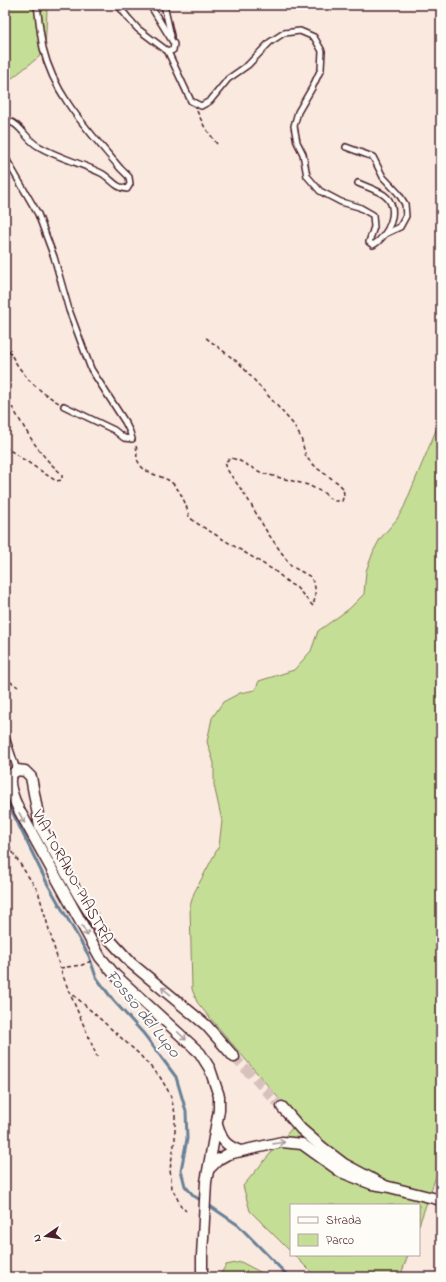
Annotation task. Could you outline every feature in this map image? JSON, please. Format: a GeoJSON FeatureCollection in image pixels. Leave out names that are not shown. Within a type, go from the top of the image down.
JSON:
{"type":"FeatureCollection","features":[{"type":"Feature","properties":{"kind":"street"},"geometry":{"type":"LineString","coordinates":[[17,770],[25,771],[31,777],[40,826],[74,888],[100,929],[132,963],[206,1025],[234,1057]]}},
{"type":"Feature","properties":{"kind":"street","name":"VIA TORANO-PIASTRA"},"geometry":{"type":"LineString","coordinates":[[17,770],[11,775],[10,781],[12,794],[18,810],[100,957],[115,975],[200,1053],[216,1082],[219,1096],[219,1110],[206,1182],[202,1277]]}},
{"type":"Feature","properties":{"kind":"street"},"geometry":{"type":"LineString","coordinates":[[282,1107],[301,1129],[343,1168]]}},
{"type":"Feature","properties":{"kind":"street"},"geometry":{"type":"LineString","coordinates":[[216,1123],[220,1138],[228,1146],[241,1151]]}},
{"type":"Feature","properties":{"kind":"street"},"geometry":{"type":"LineString","coordinates":[[209,1169],[228,1154],[282,1142],[302,1144],[343,1168],[385,1186],[441,1200]]}},
{"type":"Feature","properties":{"kind":"lane"},"geometry":{"type":"LineString","coordinates":[[5,120],[15,124],[37,146],[102,173],[120,188],[127,189],[130,184],[130,178],[120,168],[66,101],[51,73],[43,48],[37,5]]}},
{"type":"Feature","properties":{"kind":"lane"},"geometry":{"type":"LineString","coordinates":[[118,5],[128,19],[138,29],[168,52],[191,101],[200,106],[210,101],[228,79],[248,65],[270,42],[284,33],[300,31],[314,37],[322,51],[321,69],[298,112],[294,126],[297,142],[303,154],[307,176],[320,191],[341,202],[359,207],[373,215],[374,227],[369,242],[373,245],[380,241],[385,234],[393,216],[392,205],[385,195],[358,183]]}},
{"type":"Feature","properties":{"kind":"lane"},"geometry":{"type":"LineString","coordinates":[[150,5],[173,41]]}},
{"type":"Feature","properties":{"kind":"lane"},"geometry":{"type":"LineString","coordinates":[[164,5],[174,44],[173,50],[168,52]]}},
{"type":"Feature","properties":{"kind":"lane"},"geometry":{"type":"LineString","coordinates":[[346,147],[373,157],[383,176],[398,193],[405,204],[406,216],[400,228],[385,234]]}},
{"type":"Feature","properties":{"kind":"lane"},"geometry":{"type":"LineString","coordinates":[[5,157],[38,214],[54,257],[69,310],[91,369],[125,422],[132,439],[124,438],[114,430],[64,406]]}},
{"type":"Feature","properties":{"kind":"lane"},"geometry":{"type":"LineString","coordinates":[[5,734],[17,770]]}},
{"type":"Feature","properties":{"kind":"path"},"geometry":{"type":"LineString","coordinates":[[191,101],[204,126],[217,144]]}},
{"type":"Feature","properties":{"kind":"path"},"geometry":{"type":"LineString","coordinates":[[132,439],[138,451],[137,457],[139,464],[146,471],[170,481],[188,509],[189,517],[296,587],[313,606],[315,587],[311,577],[301,573],[291,566],[267,532],[246,496],[226,469],[225,462],[230,458],[238,460],[262,473],[308,485],[335,500],[342,501],[344,495],[343,488],[318,469],[306,457],[301,438],[294,425],[240,364],[205,337]]}},
{"type":"Feature","properties":{"kind":"path"},"geometry":{"type":"LineString","coordinates":[[5,344],[26,376],[43,394],[64,406]]}},
{"type":"Feature","properties":{"kind":"path"},"geometry":{"type":"LineString","coordinates":[[5,395],[34,444],[54,468],[62,474],[62,480],[56,481],[5,447]]}},
{"type":"Feature","properties":{"kind":"path"},"geometry":{"type":"LineString","coordinates":[[5,656],[10,662]]}},
{"type":"Feature","properties":{"kind":"path"},"geometry":{"type":"LineString","coordinates":[[5,676],[9,681],[18,686]]}},
{"type":"Feature","properties":{"kind":"path"},"geometry":{"type":"LineString","coordinates":[[5,840],[38,891],[60,968],[97,1057]]}},
{"type":"Feature","properties":{"kind":"path"},"geometry":{"type":"LineString","coordinates":[[60,968],[86,964]]}},
{"type":"Feature","properties":{"kind":"path"},"geometry":{"type":"LineString","coordinates":[[68,990],[138,1053],[160,1077],[170,1094],[175,1113],[175,1139],[170,1168],[171,1181],[172,1188],[181,1206],[186,1211]]}},
{"type":"Feature","properties":{"kind":"green space"},"geometry":{"type":"Polygon","coordinates":[[[5,5],[41,5],[47,10],[45,52],[11,79],[5,89],[5,5]]]}},
{"type":"Feature","properties":{"kind":"green space"},"geometry":{"type":"Polygon","coordinates":[[[441,418],[441,1162],[420,1222],[420,1204],[290,1204],[290,1251],[250,1211],[243,1186],[298,1121],[205,1012],[197,1002],[192,989],[190,906],[194,893],[219,846],[222,821],[214,785],[214,763],[207,742],[212,718],[223,702],[240,693],[255,690],[259,681],[294,670],[311,651],[318,631],[349,609],[364,594],[366,571],[374,550],[380,539],[397,519],[404,507],[441,418]]]}},
{"type":"Feature","properties":{"kind":"green space"},"geometry":{"type":"Polygon","coordinates":[[[295,1256],[408,1256],[400,1277],[316,1277],[295,1256]]]}},
{"type":"Feature","properties":{"kind":"green space"},"geometry":{"type":"Polygon","coordinates":[[[241,1262],[262,1273],[264,1277],[219,1277],[226,1265],[241,1262]]]}},
{"type":"Feature","properties":{"kind":"waterway","name":"Fosso del Lupo"},"geometry":{"type":"LineString","coordinates":[[5,797],[47,883],[89,956],[96,977],[113,1000],[144,1034],[176,1077],[186,1111],[187,1139],[181,1170],[185,1186],[194,1196],[202,1201]]}},
{"type":"Feature","properties":{"kind":"waterway"},"geometry":{"type":"LineString","coordinates":[[207,1204],[238,1225],[289,1277]]}},
{"type":"Feature","properties":{"kind":"tunnel"},"geometry":{"type":"LineString","coordinates":[[234,1057],[282,1107]]}}]}
